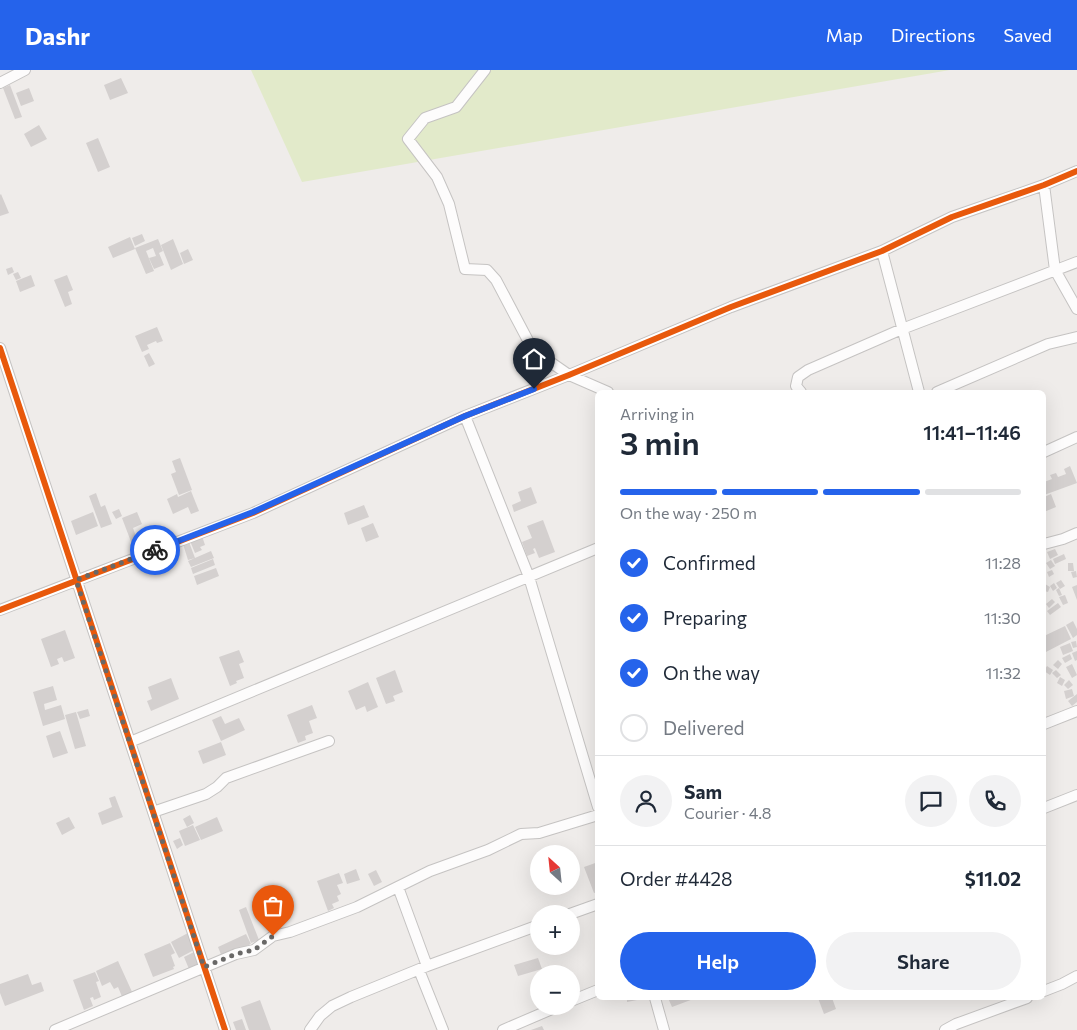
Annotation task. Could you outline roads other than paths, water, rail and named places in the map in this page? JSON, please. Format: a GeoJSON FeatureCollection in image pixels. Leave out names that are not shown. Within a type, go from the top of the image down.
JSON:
{"type":"FeatureCollection","features":[{"type":"Feature","properties":{"kind":"street"},"geometry":{"type":"LineString","coordinates":[[0,83],[25,70]]}},
{"type":"Feature","properties":{"kind":"street"},"geometry":{"type":"LineString","coordinates":[[485,70],[456,107],[426,118],[408,139],[437,177],[449,204],[465,269],[487,270],[496,280],[533,350],[569,375],[603,390]]}},
{"type":"Feature","properties":{"kind":"street"},"geometry":{"type":"LineString","coordinates":[[0,610],[253,512],[465,416],[731,307],[882,251],[952,217],[1044,185],[1077,170]]}},
{"type":"Feature","properties":{"kind":"street"},"geometry":{"type":"LineString","coordinates":[[1044,185],[1055,270],[1077,309]]}},
{"type":"Feature","properties":{"kind":"street"},"geometry":{"type":"LineString","coordinates":[[882,251],[918,390]]}},
{"type":"Feature","properties":{"kind":"street"},"geometry":{"type":"LineString","coordinates":[[799,390],[796,386],[798,377],[808,370],[902,329],[1077,262]]}},
{"type":"Feature","properties":{"kind":"street"},"geometry":{"type":"LineString","coordinates":[[941,390],[1048,344],[1077,337]]}},
{"type":"Feature","properties":{"kind":"street"},"geometry":{"type":"LineString","coordinates":[[0,348],[225,1030]]}},
{"type":"Feature","properties":{"kind":"street"},"geometry":{"type":"LineString","coordinates":[[465,416],[529,576],[595,797]]}},
{"type":"Feature","properties":{"kind":"street"},"geometry":{"type":"LineString","coordinates":[[1046,451],[1077,437]]}},
{"type":"Feature","properties":{"kind":"street"},"geometry":{"type":"LineString","coordinates":[[1046,543],[1077,533]]}},
{"type":"Feature","properties":{"kind":"street"},"geometry":{"type":"LineString","coordinates":[[130,742],[595,549]]}},
{"type":"Feature","properties":{"kind":"street"},"geometry":{"type":"LineString","coordinates":[[1046,723],[1077,711]]}},
{"type":"Feature","properties":{"kind":"street"},"geometry":{"type":"LineString","coordinates":[[153,812],[206,794],[218,787],[226,778],[329,741]]}},
{"type":"Feature","properties":{"kind":"street"},"geometry":{"type":"LineString","coordinates":[[1046,807],[1077,795]]}},
{"type":"Feature","properties":{"kind":"street"},"geometry":{"type":"LineString","coordinates":[[55,1030],[236,954],[254,950],[273,936],[290,932],[357,907],[430,871],[488,850],[521,834],[539,833],[595,816]]}},
{"type":"Feature","properties":{"kind":"street"},"geometry":{"type":"LineString","coordinates":[[398,887],[443,1030]]}},
{"type":"Feature","properties":{"kind":"street"},"geometry":{"type":"LineString","coordinates":[[580,910],[595,905]]}},
{"type":"Feature","properties":{"kind":"street"},"geometry":{"type":"LineString","coordinates":[[310,1030],[320,1016],[332,1006],[351,997],[530,928]]}},
{"type":"Feature","properties":{"kind":"street"},"geometry":{"type":"LineString","coordinates":[[1046,990],[1077,976]]}},
{"type":"Feature","properties":{"kind":"street"},"geometry":{"type":"LineString","coordinates":[[580,997],[595,991]]}},
{"type":"Feature","properties":{"kind":"street"},"geometry":{"type":"LineString","coordinates":[[656,1000],[664,1030]]}},
{"type":"Feature","properties":{"kind":"street"},"geometry":{"type":"LineString","coordinates":[[945,1030],[956,1024],[1021,1000]]}},
{"type":"Feature","properties":{"kind":"street"},"geometry":{"type":"LineString","coordinates":[[503,1030],[538,1015]]}}]}
